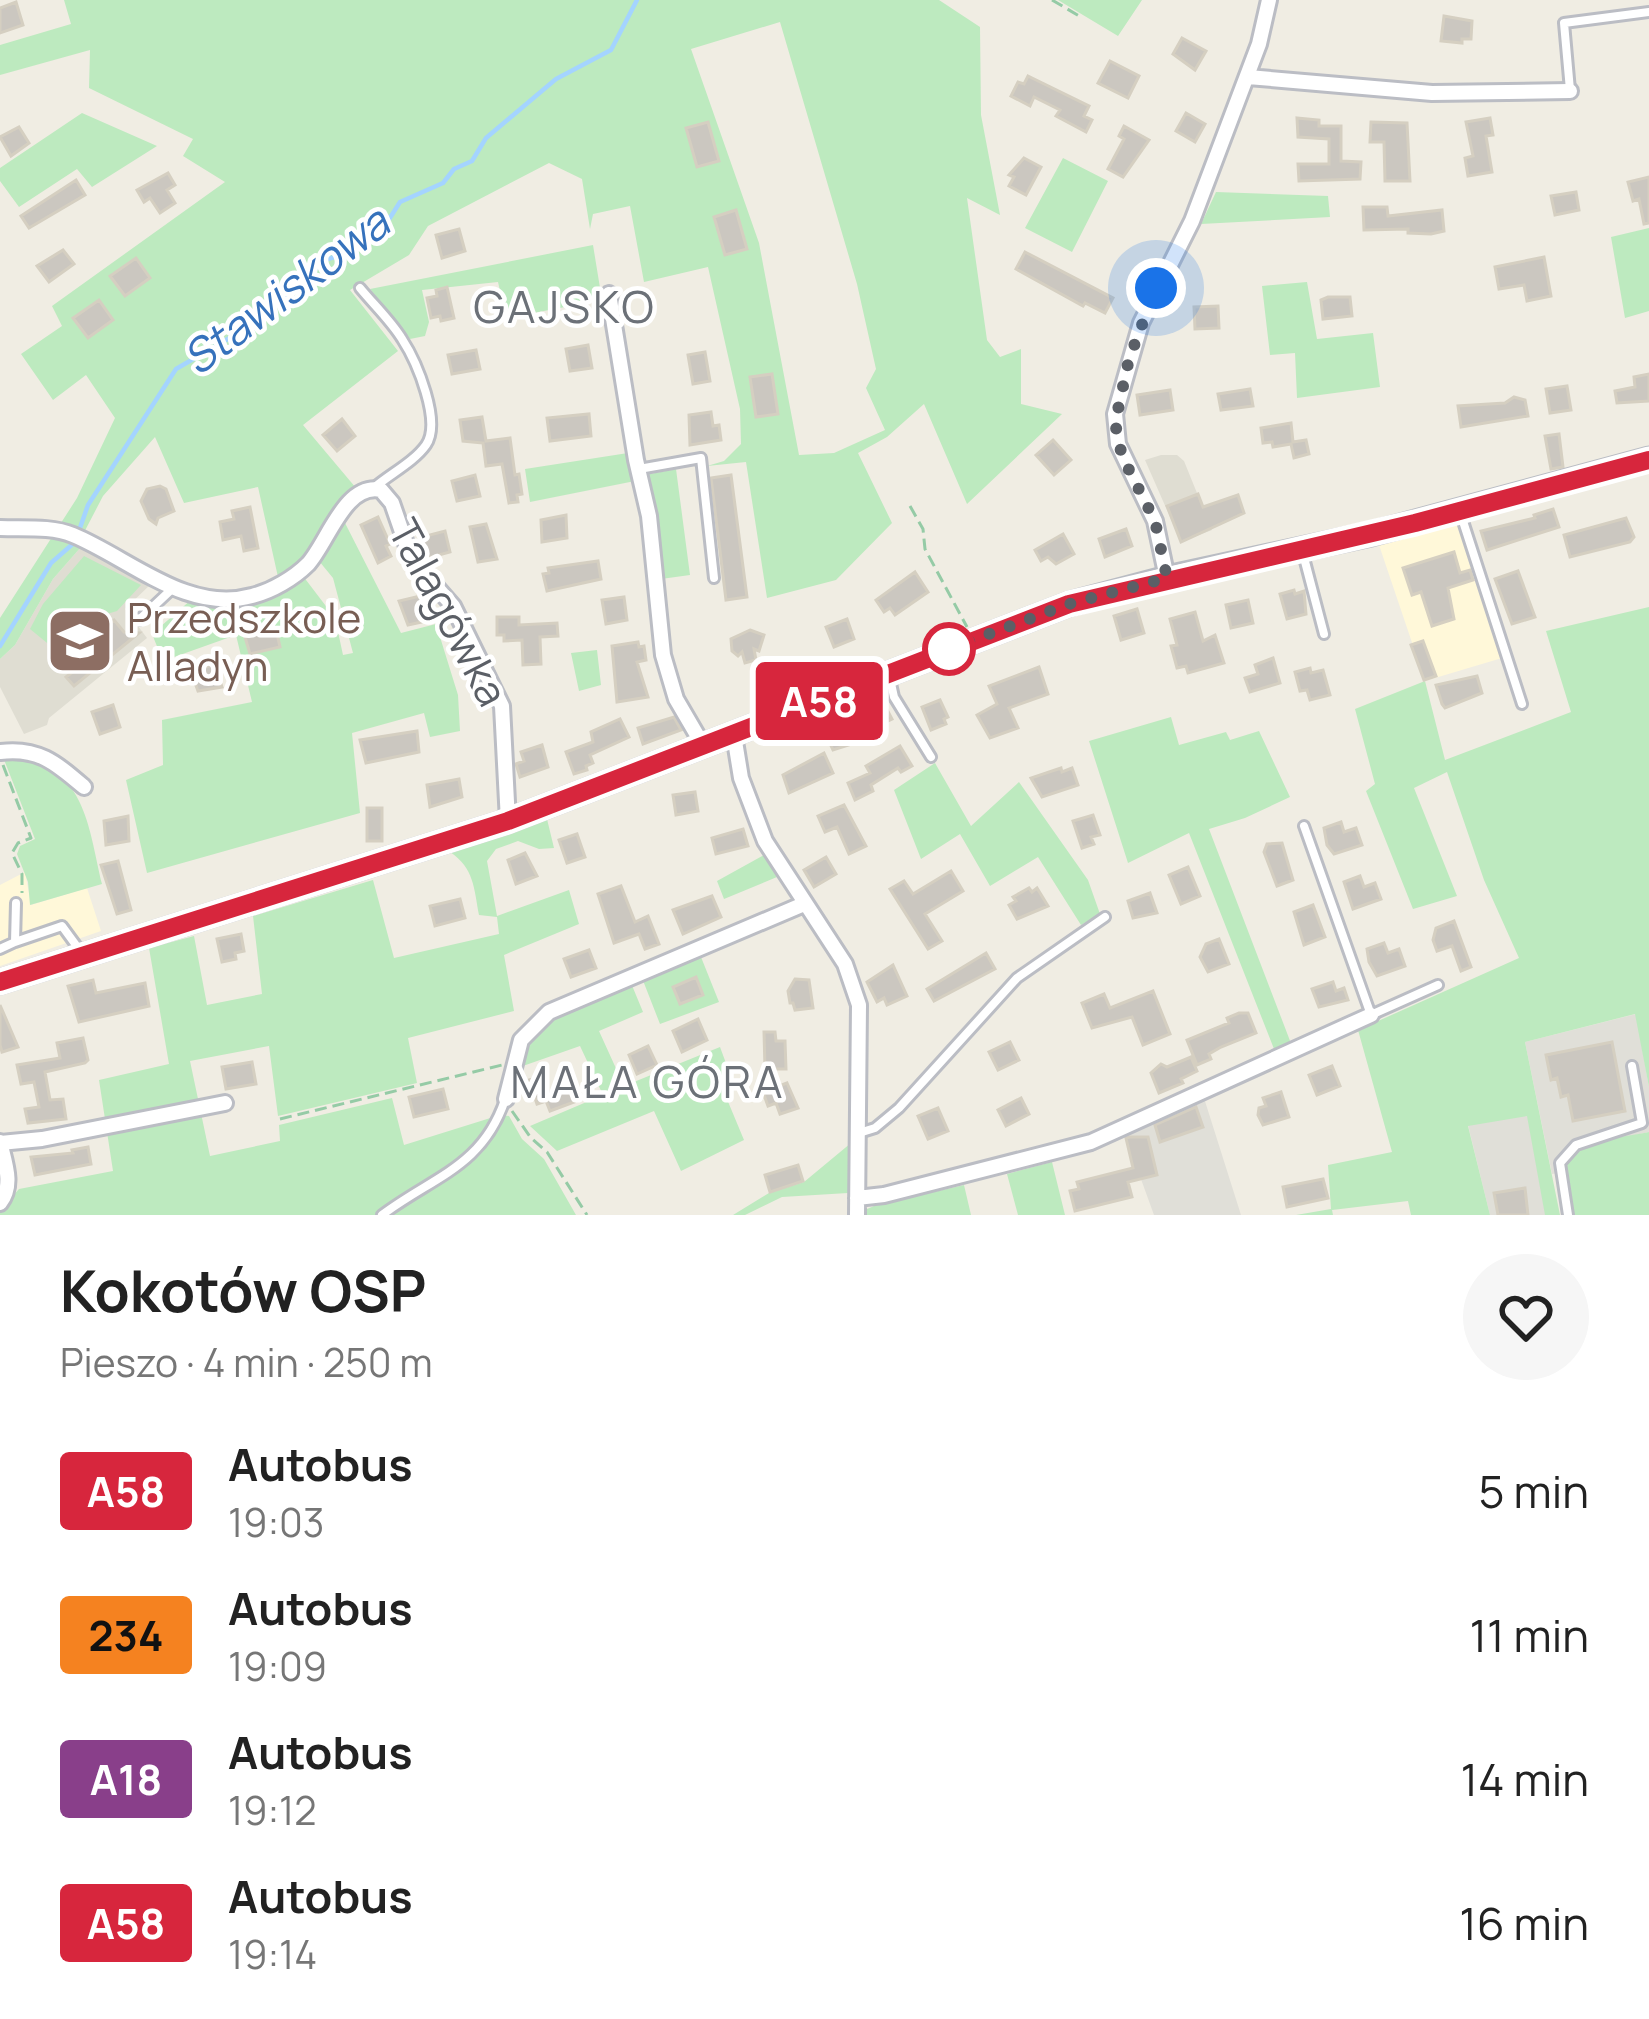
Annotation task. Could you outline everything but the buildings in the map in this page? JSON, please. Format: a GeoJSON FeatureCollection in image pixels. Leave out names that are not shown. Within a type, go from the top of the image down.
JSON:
{"type":"FeatureCollection","features":[{"type":"Feature","properties":{"kind":"street"},"geometry":{"type":"LineString","coordinates":[[1167,578],[1155,521],[1118,444],[1115,414],[1141,322],[1192,221],[1248,77],[1269,0]]}},
{"type":"Feature","properties":{"kind":"street"},"geometry":{"type":"LineString","coordinates":[[1248,77],[1432,93],[1570,91]]}},
{"type":"Feature","properties":{"kind":"street"},"geometry":{"type":"LineString","coordinates":[[609,294],[649,516],[663,655],[676,699],[704,746]]}},
{"type":"Feature","properties":{"kind":"street"},"geometry":{"type":"LineString","coordinates":[[0,982],[508,821],[1069,604],[1460,512],[1649,459]]}},
{"type":"Feature","properties":{"kind":"street","name":"Talagówka"},"geometry":{"type":"LineString","coordinates":[[0,528],[76,536],[174,586],[229,600],[273,588],[308,563],[355,496],[374,488],[384,492],[416,566],[454,606],[502,706],[508,821]]}},
{"type":"Feature","properties":{"kind":"street"},"geometry":{"type":"LineString","coordinates":[[734,735],[752,813],[765,841],[845,964],[859,1005],[857,1215]]}},
{"type":"Feature","properties":{"kind":"street"},"geometry":{"type":"LineString","coordinates":[[0,755],[18,750],[48,757],[84,787]]}},
{"type":"Feature","properties":{"kind":"street"},"geometry":{"type":"LineString","coordinates":[[506,1099],[521,1040],[549,1012],[804,904]]}},
{"type":"Feature","properties":{"kind":"street"},"geometry":{"type":"LineString","coordinates":[[857,1198],[1091,1142],[1371,1016]]}},
{"type":"Feature","properties":{"kind":"street"},"geometry":{"type":"LineString","coordinates":[[0,1203],[8,1193],[8,1179],[0,1142],[29,1142],[225,1103]]}},
{"type":"Feature","properties":{"kind":"lane"},"geometry":{"type":"LineString","coordinates":[[1570,91],[1564,23],[1649,12]]}},
{"type":"Feature","properties":{"kind":"lane"},"geometry":{"type":"LineString","coordinates":[[360,288],[404,341],[428,400],[433,426],[429,442],[419,453],[374,488]]}},
{"type":"Feature","properties":{"kind":"lane"},"geometry":{"type":"LineString","coordinates":[[638,470],[701,458],[714,578]]}},
{"type":"Feature","properties":{"kind":"lane"},"geometry":{"type":"LineString","coordinates":[[1460,512],[1522,704]]}},
{"type":"Feature","properties":{"kind":"lane"},"geometry":{"type":"LineString","coordinates":[[1302,549],[1324,634]]}},
{"type":"Feature","properties":{"kind":"lane"},"geometry":{"type":"LineString","coordinates":[[140,620],[174,586]]}},
{"type":"Feature","properties":{"kind":"lane"},"geometry":{"type":"LineString","coordinates":[[888,673],[894,697],[931,757]]}},
{"type":"Feature","properties":{"kind":"lane"},"geometry":{"type":"LineString","coordinates":[[1304,826],[1371,1016],[1438,985]]}},
{"type":"Feature","properties":{"kind":"lane"},"geometry":{"type":"LineString","coordinates":[[15,942],[16,903]]}},
{"type":"Feature","properties":{"kind":"lane"},"geometry":{"type":"LineString","coordinates":[[858,1134],[875,1128],[899,1108],[1017,978],[1105,916]]}},
{"type":"Feature","properties":{"kind":"lane"},"geometry":{"type":"LineString","coordinates":[[0,949],[62,926],[82,954]]}},
{"type":"Feature","properties":{"kind":"lane"},"geometry":{"type":"LineString","coordinates":[[1568,1215],[1560,1163],[1576,1145],[1642,1123],[1631,1066]]}},
{"type":"Feature","properties":{"kind":"lane"},"geometry":{"type":"LineString","coordinates":[[382,1215],[477,1152],[496,1128],[506,1099]]}},
{"type":"Feature","properties":{"kind":"path"},"geometry":{"type":"LineString","coordinates":[[1052,0],[1082,17]]}},
{"type":"Feature","properties":{"kind":"path"},"geometry":{"type":"LineString","coordinates":[[910,506],[923,529],[925,549],[973,639]]}},
{"type":"Feature","properties":{"kind":"path"},"geometry":{"type":"LineString","coordinates":[[0,755],[31,838],[18,843],[12,853],[22,874],[22,896],[16,903]]}},
{"type":"Feature","properties":{"kind":"path"},"geometry":{"type":"LineString","coordinates":[[280,1119],[515,1061]]}},
{"type":"Feature","properties":{"kind":"path"},"geometry":{"type":"LineString","coordinates":[[506,1099],[517,1122],[548,1152],[587,1215]]}},
{"type":"Feature","properties":{"kind":"shaded area"},"geometry":{"type":"Polygon","coordinates":[[[1177,455],[1184,461],[1212,530],[1181,542],[1145,460],[1177,455]]]}},
{"type":"Feature","properties":{"kind":"shaded area"},"geometry":{"type":"Polygon","coordinates":[[[1458,523],[1502,658],[1425,681],[1378,542],[1458,523]]]}},
{"type":"Feature","properties":{"kind":"shaded area","name":"Przedszkole Alladyn"},"geometry":{"type":"Polygon","coordinates":[[[81,547],[152,583],[125,609],[147,638],[49,718],[47,725],[24,734],[0,687],[0,659],[15,645],[53,579],[81,547]]]}},
{"type":"Feature","properties":{"kind":"shaded area"},"geometry":{"type":"Polygon","coordinates":[[[25,872],[31,905],[87,888],[101,931],[0,966],[0,885],[25,872]]]}},
{"type":"Feature","properties":{"kind":"shaded area"},"geometry":{"type":"Polygon","coordinates":[[[1636,1014],[1649,1087],[1649,1132],[1592,1145],[1565,1172],[1552,1174],[1525,1042],[1636,1014]]]}},
{"type":"Feature","properties":{"kind":"shaded area"},"geometry":{"type":"Polygon","coordinates":[[[1204,1098],[1241,1215],[1154,1215],[1125,1135],[1204,1098]]]}},
{"type":"Feature","properties":{"kind":"shaded area"},"geometry":{"type":"Polygon","coordinates":[[[1528,1115],[1546,1215],[1490,1215],[1468,1125],[1528,1115]]]}},
{"type":"Feature","properties":{"kind":"green space"},"geometry":{"type":"Polygon","coordinates":[[[64,0],[939,0],[980,27],[981,115],[1000,215],[967,198],[987,340],[1000,357],[1021,349],[1021,404],[1062,414],[967,504],[924,404],[887,437],[858,453],[892,523],[836,580],[767,598],[746,462],[707,466],[724,461],[741,444],[740,409],[708,267],[644,282],[630,206],[593,214],[590,229],[582,179],[549,163],[428,226],[409,255],[350,290],[398,351],[303,425],[356,488],[334,509],[297,563],[278,577],[258,487],[184,503],[155,437],[103,496],[78,544],[81,547],[53,579],[15,645],[0,659],[0,618],[77,498],[115,418],[86,375],[53,400],[21,354],[62,326],[52,306],[225,182],[183,156],[193,139],[89,88],[90,50],[0,75],[0,45],[71,24],[64,0]],[[780,22],[691,49],[759,243],[799,455],[834,453],[885,430],[866,388],[876,369],[857,284],[780,22]]]}},
{"type":"Feature","properties":{"kind":"green space"},"geometry":{"type":"Polygon","coordinates":[[[1058,0],[1142,0],[1118,36],[1058,0]]]}},
{"type":"Feature","properties":{"kind":"green space"},"geometry":{"type":"Polygon","coordinates":[[[82,113],[157,146],[92,187],[77,169],[19,207],[0,181],[0,168],[82,113]]]}},
{"type":"Feature","properties":{"kind":"green space"},"geometry":{"type":"Polygon","coordinates":[[[1063,158],[1108,181],[1072,252],[1025,228],[1063,158]]]}},
{"type":"Feature","properties":{"kind":"green space"},"geometry":{"type":"Polygon","coordinates":[[[1216,192],[1328,196],[1330,217],[1201,224],[1216,192]]]}},
{"type":"Feature","properties":{"kind":"green space"},"geometry":{"type":"Polygon","coordinates":[[[1649,228],[1649,311],[1625,318],[1611,237],[1649,228]]]}},
{"type":"Feature","properties":{"kind":"green space"},"geometry":{"type":"Polygon","coordinates":[[[593,245],[602,300],[506,318],[498,282],[422,290],[429,322],[425,336],[410,339],[370,289],[593,245]]]}},
{"type":"Feature","properties":{"kind":"green space"},"geometry":{"type":"Polygon","coordinates":[[[1307,282],[1317,339],[1373,333],[1380,387],[1297,398],[1295,353],[1270,355],[1262,286],[1307,282]]]}},
{"type":"Feature","properties":{"kind":"green space"},"geometry":{"type":"Polygon","coordinates":[[[628,453],[635,481],[530,502],[525,469],[628,453]]]}},
{"type":"Feature","properties":{"kind":"green space"},"geometry":{"type":"Polygon","coordinates":[[[676,469],[690,575],[661,579],[645,475],[676,469]]]}},
{"type":"Feature","properties":{"kind":"green space"},"geometry":{"type":"Polygon","coordinates":[[[345,523],[401,633],[436,624],[458,695],[460,731],[430,737],[424,713],[352,733],[360,813],[147,873],[126,780],[163,765],[162,720],[252,702],[236,635],[163,661],[152,634],[192,599],[243,605],[303,576],[335,618],[343,655],[353,653],[333,578],[319,561],[345,523]]]}},
{"type":"Feature","properties":{"kind":"green space"},"geometry":{"type":"Polygon","coordinates":[[[84,556],[141,585],[117,611],[80,622],[52,647],[30,629],[43,604],[84,556]]]}},
{"type":"Feature","properties":{"kind":"green space"},"geometry":{"type":"Polygon","coordinates":[[[1649,607],[1649,1087],[1635,1014],[1525,1042],[1560,1215],[1545,1215],[1527,1116],[1468,1126],[1490,1215],[1411,1215],[1408,1201],[1332,1210],[1333,1215],[1296,1215],[1331,1209],[1328,1165],[1392,1152],[1358,1030],[1519,958],[1484,880],[1447,772],[1414,788],[1457,896],[1413,909],[1366,791],[1375,784],[1355,709],[1425,681],[1445,760],[1571,712],[1546,631],[1649,607]]]}},
{"type":"Feature","properties":{"kind":"green space"},"geometry":{"type":"Polygon","coordinates":[[[597,650],[601,685],[579,691],[571,653],[597,650]]]}},
{"type":"Feature","properties":{"kind":"green space"},"geometry":{"type":"Polygon","coordinates":[[[1171,717],[1179,745],[1226,732],[1230,740],[1259,731],[1290,797],[1209,829],[1292,1046],[1276,1054],[1189,833],[1128,863],[1089,741],[1171,717]]]}},
{"type":"Feature","properties":{"kind":"green space"},"geometry":{"type":"Polygon","coordinates":[[[15,755],[39,762],[70,786],[87,821],[102,884],[30,905],[28,882],[17,854],[20,846],[35,839],[3,757],[15,755]]]}},
{"type":"Feature","properties":{"kind":"green space"},"geometry":{"type":"Polygon","coordinates":[[[935,763],[971,826],[1019,782],[1088,880],[1100,914],[1081,925],[1038,857],[990,886],[960,834],[921,859],[894,790],[935,763]]]}},
{"type":"Feature","properties":{"kind":"green space"},"geometry":{"type":"Polygon","coordinates":[[[547,819],[554,848],[539,849],[518,841],[496,849],[487,861],[497,916],[569,890],[579,924],[504,955],[514,1011],[408,1038],[417,1083],[278,1116],[269,1046],[190,1061],[210,1156],[280,1141],[279,1125],[392,1098],[404,1145],[509,1116],[522,1139],[544,1159],[576,1215],[0,1215],[19,1189],[113,1171],[99,1080],[169,1064],[149,948],[194,936],[207,1005],[262,994],[253,916],[373,880],[394,958],[499,934],[497,917],[479,915],[468,872],[450,852],[547,819]]]}},
{"type":"Feature","properties":{"kind":"green space"},"geometry":{"type":"Polygon","coordinates":[[[764,855],[777,877],[724,899],[717,881],[764,855]]]}},
{"type":"Feature","properties":{"kind":"green space"},"geometry":{"type":"Polygon","coordinates":[[[701,957],[719,1002],[660,1024],[642,978],[701,957]]]}},
{"type":"Feature","properties":{"kind":"green space"},"geometry":{"type":"Polygon","coordinates":[[[631,983],[643,1012],[599,1031],[624,1086],[720,1047],[730,1074],[719,1080],[744,1140],[681,1171],[654,1111],[557,1151],[530,1126],[603,1095],[580,1046],[520,1067],[536,1034],[563,1012],[631,983]]]}},
{"type":"Feature","properties":{"kind":"green space"},"geometry":{"type":"Polygon","coordinates":[[[1649,1132],[1649,1215],[1572,1215],[1565,1175],[1575,1155],[1598,1143],[1649,1132]]]}},
{"type":"Feature","properties":{"kind":"green space"},"geometry":{"type":"Polygon","coordinates":[[[851,1143],[848,1193],[782,1197],[745,1215],[733,1215],[769,1193],[804,1182],[851,1143]]]}},
{"type":"Feature","properties":{"kind":"green space"},"geometry":{"type":"Polygon","coordinates":[[[1052,1162],[1065,1215],[1018,1215],[1007,1174],[1052,1162]]]}},
{"type":"Feature","properties":{"kind":"green space"},"geometry":{"type":"Polygon","coordinates":[[[964,1185],[971,1215],[866,1215],[874,1206],[964,1185]]]}},
{"type":"Feature","properties":{"kind":"waterway","name":"Stawiskowa"},"geometry":{"type":"LineString","coordinates":[[0,646],[51,563],[75,542],[88,505],[176,369],[245,329],[271,304],[291,294],[324,260],[345,254],[388,221],[400,202],[443,183],[454,169],[472,161],[486,138],[556,79],[611,50],[637,0]]}},
{"type":"Feature","properties":{"kind":"bus line","name":"A58"},"geometry":{"type":"LineString","coordinates":[[0,982],[508,821],[1069,604],[1476,508],[1649,460]]}},
{"type":"Feature","properties":{"kind":"place","name":"Przedszkole Alladyn"},"geometry":{"type":"Point","coordinates":[80,641]}},
{"type":"Feature","properties":{"kind":"district","name":"GAJSKO"},"geometry":{"type":"Point","coordinates":[565,306]}},
{"type":"Feature","properties":{"kind":"district","name":"MAŁA GÓRA"},"geometry":{"type":"Point","coordinates":[648,1081]}},
{"type":"Feature","properties":{"kind":"route"},"geometry":{"type":"LineString","coordinates":[[949,649],[1069,604],[1167,578],[1155,521],[1122,456],[1115,423],[1129,359],[1156,288]]}}]}
